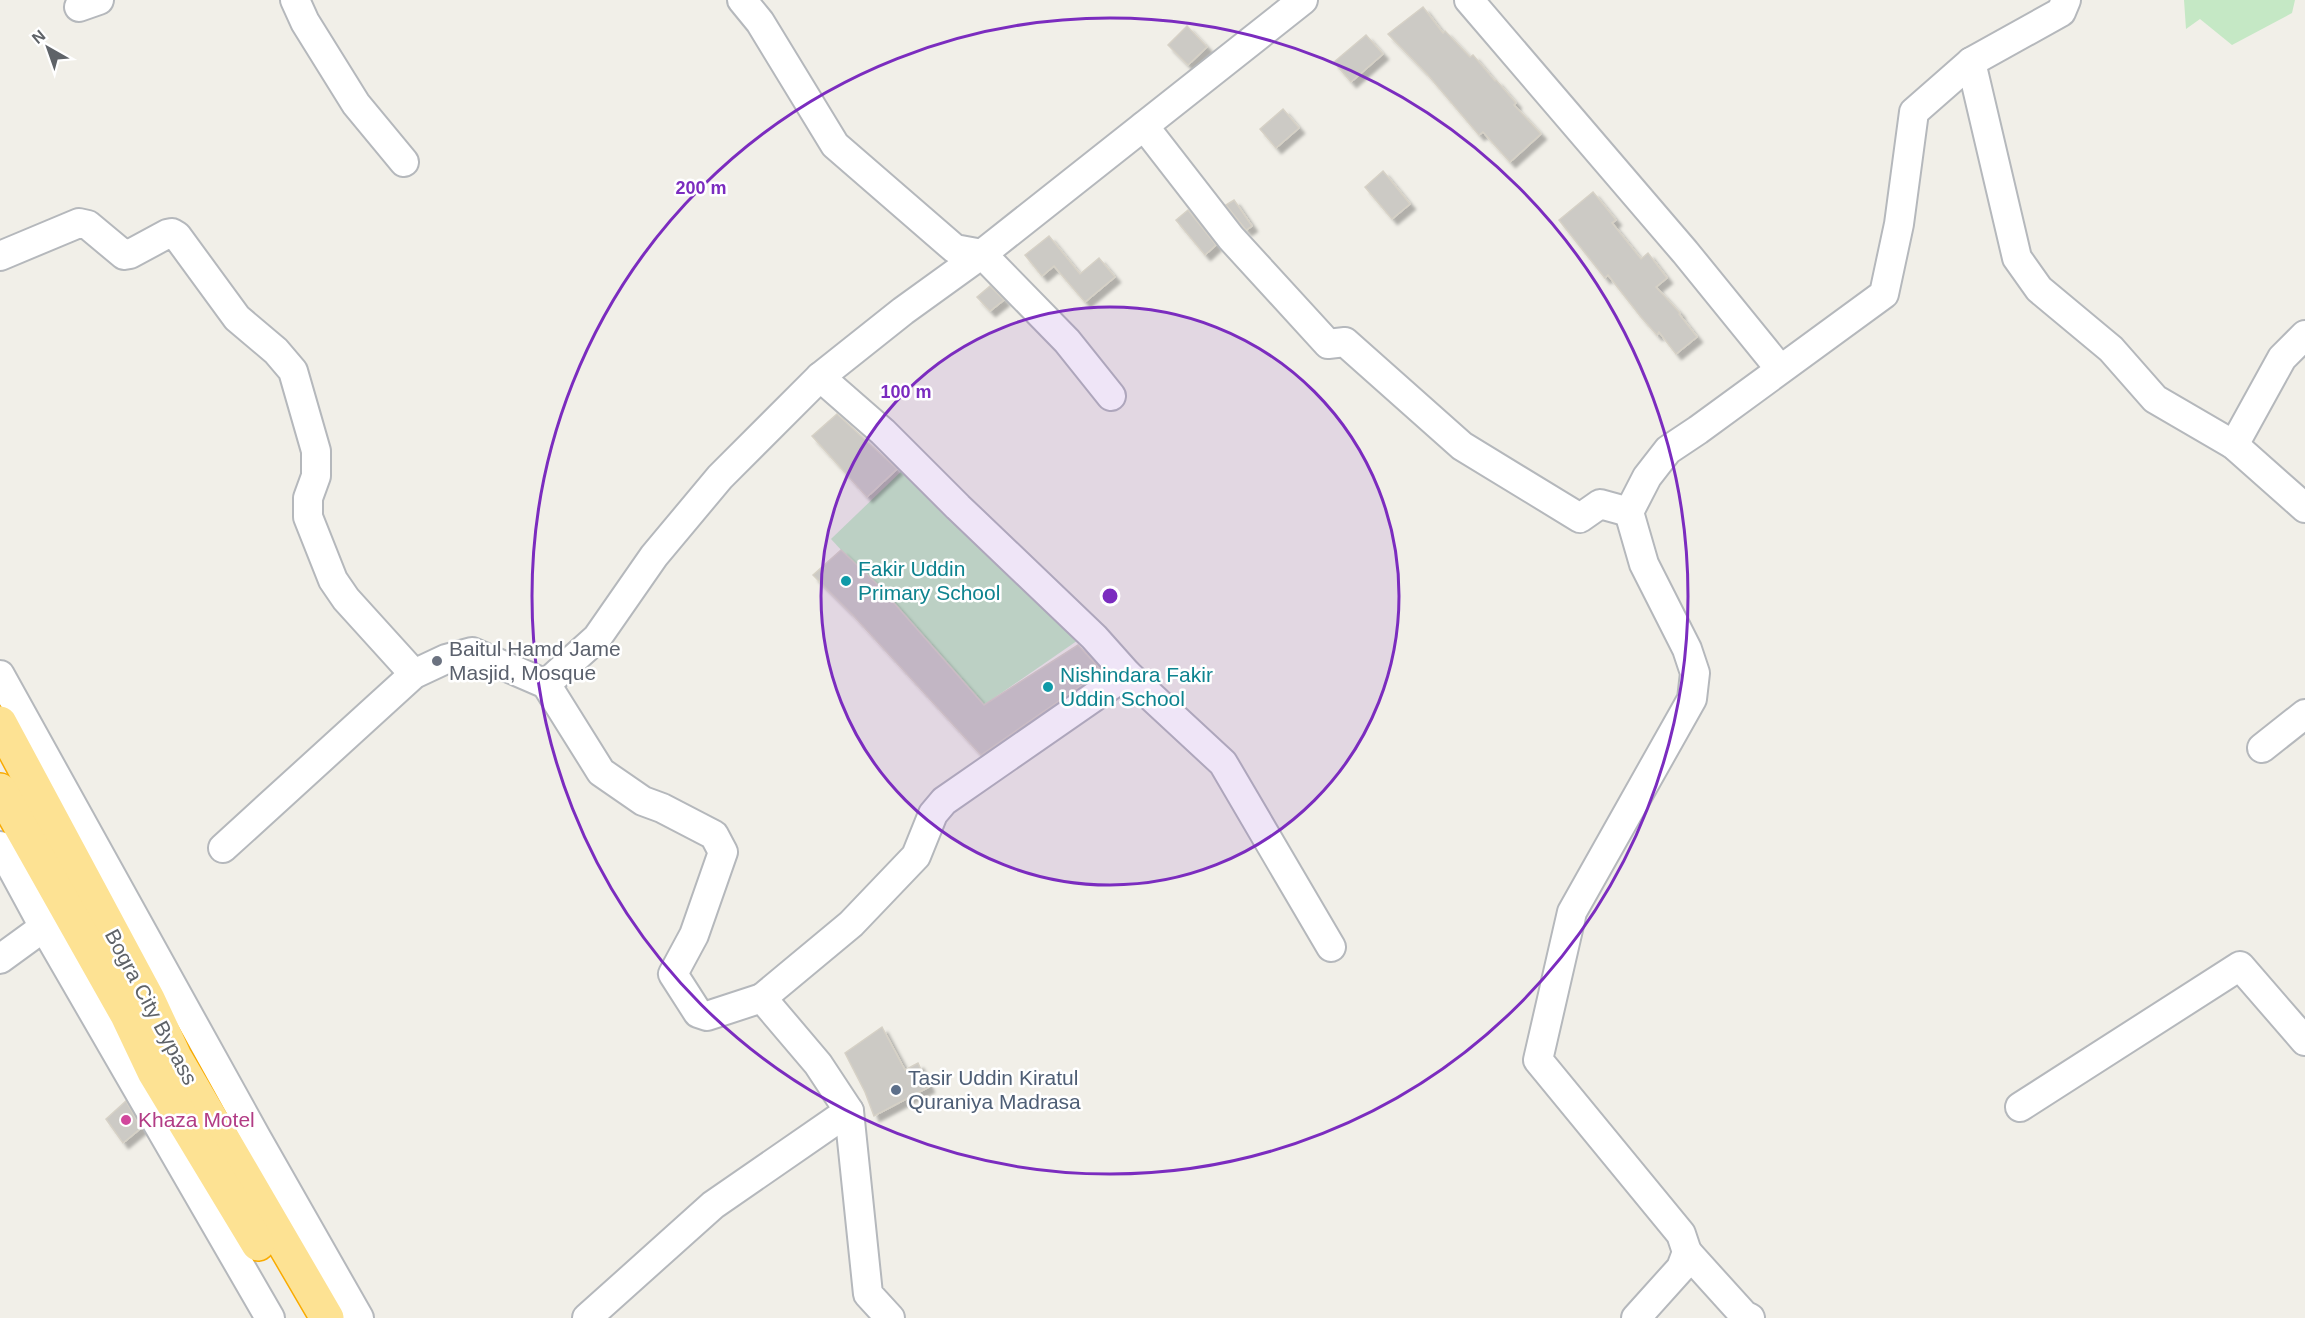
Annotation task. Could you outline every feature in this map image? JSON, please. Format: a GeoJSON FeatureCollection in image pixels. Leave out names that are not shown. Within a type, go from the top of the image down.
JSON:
{"type":"FeatureCollection","features":[{"type":"Feature","properties":{"kind":"highway","name":"Bogra City Bypass"},"geometry":{"type":"LineString","coordinates":[[8,721],[148,999],[165,1064],[301,1318]]}},
{"type":"Feature","properties":{"kind":"highway","name":"Bogra City Bypass"},"geometry":{"type":"LineString","coordinates":[[0,790],[127,1015],[165,1064],[327,1318]]}},
{"type":"Feature","properties":{"kind":"street"},"geometry":{"type":"LineString","coordinates":[[295,0],[305,22],[356,104],[404,162]]}},
{"type":"Feature","properties":{"kind":"street"},"geometry":{"type":"LineString","coordinates":[[742,0],[760,22],[835,145],[956,249],[982,254],[1067,341],[1111,396]]}},
{"type":"Feature","properties":{"kind":"street"},"geometry":{"type":"LineString","coordinates":[[1469,0],[1685,252],[1780,369]]}},
{"type":"Feature","properties":{"kind":"street"},"geometry":{"type":"LineString","coordinates":[[1750,1318],[1744,1315],[1687,1252],[1681,1234],[1538,1060],[1572,912],[1692,699],[1695,673],[1687,650],[1644,564],[1629,512],[1647,477],[1668,450],[1884,294],[1899,224],[1914,112],[1971,62],[2061,12],[2066,0]]}},
{"type":"Feature","properties":{"kind":"street"},"geometry":{"type":"LineString","coordinates":[[546,684],[597,638],[654,556],[720,477],[820,376],[903,311],[982,254],[1144,126],[1286,5]]}},
{"type":"Feature","properties":{"kind":"street"},"geometry":{"type":"LineString","coordinates":[[1971,62],[2017,258],[2039,289],[2111,349],[2155,399],[2234,445],[2305,508]]}},
{"type":"Feature","properties":{"kind":"street"},"geometry":{"type":"LineString","coordinates":[[1144,126],[1230,238],[1328,344],[1344,342],[1462,446],[1580,518],[1600,504],[1629,512]]}},
{"type":"Feature","properties":{"kind":"street"},"geometry":{"type":"LineString","coordinates":[[0,256],[79,223],[88,225],[124,255],[167,234],[177,236],[237,318],[276,351],[293,371],[316,451],[316,476],[309,498],[308,517],[333,580],[339,590],[414,674]]}},
{"type":"Feature","properties":{"kind":"street"},"geometry":{"type":"LineString","coordinates":[[2234,445],[2282,358],[2305,335]]}},
{"type":"Feature","properties":{"kind":"street"},"geometry":{"type":"LineString","coordinates":[[820,376],[883,432],[1094,637],[1127,674],[1223,763],[1331,947]]}},
{"type":"Feature","properties":{"kind":"street"},"geometry":{"type":"LineString","coordinates":[[222,848],[414,674],[446,659],[472,652],[546,684],[601,772],[643,801],[662,808],[714,835],[723,852],[694,935],[673,974],[698,1013],[707,1016],[762,998],[851,924],[916,856],[933,814],[944,801],[1127,674]]}},
{"type":"Feature","properties":{"kind":"street"},"geometry":{"type":"LineString","coordinates":[[0,675],[8,721],[256,1137],[359,1318]]}},
{"type":"Feature","properties":{"kind":"street"},"geometry":{"type":"LineString","coordinates":[[2262,748],[2305,714]]}},
{"type":"Feature","properties":{"kind":"street"},"geometry":{"type":"LineString","coordinates":[[0,846],[44,927],[270,1318]]}},
{"type":"Feature","properties":{"kind":"street"},"geometry":{"type":"LineString","coordinates":[[0,959],[44,927]]}},
{"type":"Feature","properties":{"kind":"street"},"geometry":{"type":"LineString","coordinates":[[2020,1107],[2240,966],[2305,1041]]}},
{"type":"Feature","properties":{"kind":"street"},"geometry":{"type":"LineString","coordinates":[[762,998],[818,1064],[849,1111],[868,1294],[890,1318]]}},
{"type":"Feature","properties":{"kind":"street"},"geometry":{"type":"LineString","coordinates":[[588,1318],[713,1205],[849,1111]]}},
{"type":"Feature","properties":{"kind":"street"},"geometry":{"type":"LineString","coordinates":[[1636,1318],[1681,1268],[1687,1252]]}},
{"type":"Feature","properties":{"kind":"green space"},"geometry":{"type":"Polygon","coordinates":[[[2184,0],[2295,0],[2292,13],[2232,45],[2200,19],[2186,29],[2184,0]]]}},
{"type":"Feature","properties":{"kind":"green space"},"geometry":{"type":"Polygon","coordinates":[[[909,464],[1084,636],[984,705],[831,539],[909,464]]]}},
{"type":"Feature","properties":{"kind":"building"},"geometry":{"type":"Polygon","coordinates":[[[1423,7],[1443,33],[1445,31],[1470,57],[1473,55],[1541,134],[1510,162],[1483,132],[1479,135],[1428,75],[1388,34],[1423,7]]]}},
{"type":"Feature","properties":{"kind":"building"},"geometry":{"type":"Polygon","coordinates":[[[1187,26],[1207,47],[1188,65],[1168,45],[1187,26]]]}},
{"type":"Feature","properties":{"kind":"building"},"geometry":{"type":"Polygon","coordinates":[[[1366,35],[1383,54],[1351,82],[1334,62],[1366,35]]]}},
{"type":"Feature","properties":{"kind":"building"},"geometry":{"type":"Polygon","coordinates":[[[1283,109],[1299,128],[1276,148],[1260,129],[1283,109]]]}},
{"type":"Feature","properties":{"kind":"building"},"geometry":{"type":"Polygon","coordinates":[[[1383,171],[1410,204],[1392,219],[1365,187],[1383,171]]]}},
{"type":"Feature","properties":{"kind":"building"},"geometry":{"type":"Polygon","coordinates":[[[1593,192],[1616,220],[1612,223],[1641,259],[1648,253],[1667,278],[1656,287],[1680,313],[1697,337],[1676,354],[1659,332],[1657,335],[1641,317],[1608,275],[1605,278],[1559,220],[1593,192]]]}},
{"type":"Feature","properties":{"kind":"building"},"geometry":{"type":"Polygon","coordinates":[[[1234,200],[1252,226],[1246,230],[1226,205],[1234,200]]]}},
{"type":"Feature","properties":{"kind":"building"},"geometry":{"type":"Polygon","coordinates":[[[1188,210],[1216,245],[1205,255],[1176,220],[1188,210]]]}},
{"type":"Feature","properties":{"kind":"building"},"geometry":{"type":"Polygon","coordinates":[[[1049,236],[1080,274],[1099,258],[1115,277],[1085,302],[1054,266],[1042,276],[1025,255],[1049,236]]]}},
{"type":"Feature","properties":{"kind":"building"},"geometry":{"type":"Polygon","coordinates":[[[990,286],[1004,300],[990,311],[977,297],[990,286]]]}},
{"type":"Feature","properties":{"kind":"building"},"geometry":{"type":"Polygon","coordinates":[[[837,414],[897,469],[867,497],[812,436],[837,414]]]}},
{"type":"Feature","properties":{"kind":"building","name":"Nishindara Fakir Uddin School"},"geometry":{"type":"Polygon","coordinates":[[[841,550],[879,586],[984,705],[1078,645],[1102,671],[981,755],[853,615],[813,575],[841,550]]]}},
{"type":"Feature","properties":{"kind":"building"},"geometry":{"type":"Polygon","coordinates":[[[882,1027],[905,1070],[918,1063],[929,1087],[874,1116],[865,1092],[845,1053],[882,1027]]]}},
{"type":"Feature","properties":{"kind":"building","name":"Khaza Motel"},"geometry":{"type":"Polygon","coordinates":[[[126,1101],[141,1128],[123,1143],[106,1119],[126,1101]]]}},
{"type":"Feature","properties":{"kind":"place","name":"Fakir Uddin Primary School"},"geometry":{"type":"Point","coordinates":[846,581]}},
{"type":"Feature","properties":{"kind":"place","name":"Baitul Hamd Jame Masjid, Mosque"},"geometry":{"type":"Point","coordinates":[437,661]}},
{"type":"Feature","properties":{"kind":"place","name":"Nishindara Fakir Uddin School"},"geometry":{"type":"Point","coordinates":[1048,687]}},
{"type":"Feature","properties":{"kind":"place","name":"Tasir Uddin Kiratul Quraniya Madrasa"},"geometry":{"type":"Point","coordinates":[896,1090]}},
{"type":"Feature","properties":{"kind":"place","name":"Khaza Motel"},"geometry":{"type":"Point","coordinates":[126,1120]}}]}
